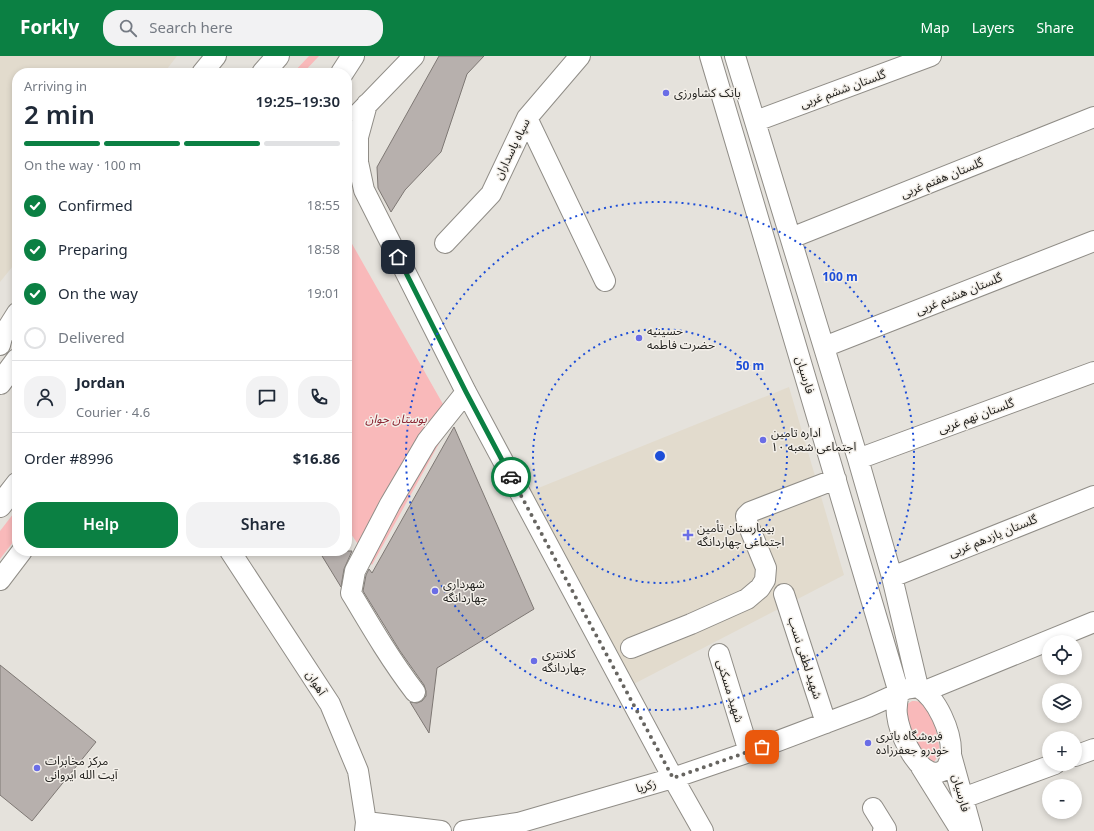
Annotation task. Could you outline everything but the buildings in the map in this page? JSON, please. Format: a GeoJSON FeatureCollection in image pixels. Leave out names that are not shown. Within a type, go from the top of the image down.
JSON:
{"type":"FeatureCollection","features":[{"type":"Feature","properties":{"kind":"highway"},"geometry":{"type":"LineString","coordinates":[[267,68],[278,56]]}},
{"type":"Feature","properties":{"kind":"highway"},"geometry":{"type":"LineString","coordinates":[[345,68],[353,56]]}},
{"type":"Feature","properties":{"kind":"highway"},"geometry":{"type":"LineString","coordinates":[[0,383],[12,367]]}},
{"type":"Feature","properties":{"kind":"highway"},"geometry":{"type":"LineString","coordinates":[[0,506],[12,490]]}},
{"type":"Feature","properties":{"kind":"street"},"geometry":{"type":"LineString","coordinates":[[206,68],[216,56]]}},
{"type":"Feature","properties":{"kind":"street"},"geometry":{"type":"LineString","coordinates":[[352,120],[414,56]]}},
{"type":"Feature","properties":{"kind":"street","name":"سپاه پاسداران"},"geometry":{"type":"LineString","coordinates":[[445,243],[491,194],[527,118],[580,56]]}},
{"type":"Feature","properties":{"kind":"street","name":"فارسیان"},"geometry":{"type":"LineString","coordinates":[[710,56],[836,479],[914,691],[936,704],[949,735],[951,755],[972,831]]}},
{"type":"Feature","properties":{"kind":"street"},"geometry":{"type":"LineString","coordinates":[[735,56],[858,459],[892,577],[914,691]]}},
{"type":"Feature","properties":{"kind":"street","name":"گلستان ششم غربی"},"geometry":{"type":"LineString","coordinates":[[756,121],[931,56]]}},
{"type":"Feature","properties":{"kind":"street"},"geometry":{"type":"LineString","coordinates":[[367,104],[358,137],[358,162],[364,190],[466,392],[673,778],[703,831]]}},
{"type":"Feature","properties":{"kind":"street","name":"گلستان هفتم غربی"},"geometry":{"type":"LineString","coordinates":[[791,238],[1094,117]]}},
{"type":"Feature","properties":{"kind":"street"},"geometry":{"type":"LineString","coordinates":[[527,118],[605,281]]}},
{"type":"Feature","properties":{"kind":"street","name":"گلستان هشتم غربی"},"geometry":{"type":"LineString","coordinates":[[824,347],[1094,241]]}},
{"type":"Feature","properties":{"kind":"street"},"geometry":{"type":"LineString","coordinates":[[0,344],[2,337],[12,321]]}},
{"type":"Feature","properties":{"kind":"street","name":"گلستان نهم غربی"},"geometry":{"type":"LineString","coordinates":[[858,459],[1094,372]]}},
{"type":"Feature","properties":{"kind":"street"},"geometry":{"type":"LineString","coordinates":[[415,692],[396,667],[351,593],[355,571],[394,498],[427,441],[466,392]]}},
{"type":"Feature","properties":{"kind":"street"},"geometry":{"type":"LineString","coordinates":[[631,648],[691,624],[747,599],[760,588],[765,580],[766,568],[747,522],[746,516],[750,512],[836,479]]}},
{"type":"Feature","properties":{"kind":"street","name":"گلستان یازدهم غربی"},"geometry":{"type":"LineString","coordinates":[[892,577],[1094,496]]}},
{"type":"Feature","properties":{"kind":"street"},"geometry":{"type":"LineString","coordinates":[[0,580],[18,556]]}},
{"type":"Feature","properties":{"kind":"street","name":"آهوان"},"geometry":{"type":"LineString","coordinates":[[233,556],[330,704],[358,771],[366,827]]}},
{"type":"Feature","properties":{"kind":"street","name":"شهید لطفی نسب"},"geometry":{"type":"LineString","coordinates":[[784,594],[826,723]]}},
{"type":"Feature","properties":{"kind":"street","name":"زکریا"},"geometry":{"type":"LineString","coordinates":[[464,831],[518,823],[673,778],[749,752],[914,691],[1094,622]]}},
{"type":"Feature","properties":{"kind":"street","name":"شهید مسکنی"},"geometry":{"type":"LineString","coordinates":[[718,654],[749,752]]}},
{"type":"Feature","properties":{"kind":"street","name":"فارسیان"},"geometry":{"type":"LineString","coordinates":[[914,691],[897,702],[897,715],[900,730],[907,746],[961,831]]}},
{"type":"Feature","properties":{"kind":"street"},"geometry":{"type":"LineString","coordinates":[[868,707],[897,715]]}},
{"type":"Feature","properties":{"kind":"street"},"geometry":{"type":"LineString","coordinates":[[1082,753],[1094,749]]}},
{"type":"Feature","properties":{"kind":"street"},"geometry":{"type":"LineString","coordinates":[[921,767],[931,772],[939,773],[946,769],[951,755]]}},
{"type":"Feature","properties":{"kind":"street"},"geometry":{"type":"LineString","coordinates":[[963,798],[1042,769]]}},
{"type":"Feature","properties":{"kind":"street"},"geometry":{"type":"LineString","coordinates":[[874,808],[886,829],[883,831]]}},
{"type":"Feature","properties":{"kind":"street"},"geometry":{"type":"LineString","coordinates":[[366,827],[441,831]]}},
{"type":"Feature","properties":{"kind":"shaded area"},"geometry":{"type":"Polygon","coordinates":[[[0,56],[177,56],[168,68],[12,68],[12,267],[0,282],[0,56]]]}},
{"type":"Feature","properties":{"kind":"shaded area","name":"بیمارستان تأمین اجتماعی چهاردانگه"},"geometry":{"type":"Polygon","coordinates":[[[789,387],[844,575],[626,688],[521,495],[789,387]]]}},
{"type":"Feature","properties":{"kind":"green space"},"geometry":{"type":"Polygon","coordinates":[[[309,56],[319,56],[308,68],[298,68],[309,56]]]}},
{"type":"Feature","properties":{"kind":"green space","name":"بوستان جوان"},"geometry":{"type":"Polygon","coordinates":[[[352,244],[452,420],[372,565],[352,535],[352,244]]]}},
{"type":"Feature","properties":{"kind":"green space"},"geometry":{"type":"Polygon","coordinates":[[[12,515],[12,543],[0,559],[0,531],[12,515]]]}},
{"type":"Feature","properties":{"kind":"green space"},"geometry":{"type":"Polygon","coordinates":[[[912,701],[917,701],[925,706],[932,718],[937,733],[940,753],[934,762],[926,760],[909,727],[906,705],[912,701]]]}},
{"type":"Feature","properties":{"kind":"way so far"},"geometry":{"type":"LineString","coordinates":[[511,477],[673,778],[762,747]]}},
{"type":"Feature","properties":{"kind":"place","name":"بانک کشاورزی"},"geometry":{"type":"Point","coordinates":[666,93]}},
{"type":"Feature","properties":{"kind":"place","name":"حسینیه حضرت فاطمه"},"geometry":{"type":"Point","coordinates":[639,338]}},
{"type":"Feature","properties":{"kind":"place","name":"اداره تامین اجتماعی شعبه ۱۰"},"geometry":{"type":"Point","coordinates":[763,440]}},
{"type":"Feature","properties":{"kind":"place","name":"بیمارستان تأمین اجتماعی چهاردانگه"},"geometry":{"type":"Point","coordinates":[688,535]}},
{"type":"Feature","properties":{"kind":"place","name":"شهرداری چهاردانگه"},"geometry":{"type":"Point","coordinates":[435,591]}},
{"type":"Feature","properties":{"kind":"place","name":"کلانتری چهاردانگه"},"geometry":{"type":"Point","coordinates":[534,661]}},
{"type":"Feature","properties":{"kind":"place","name":"فروشگاه باتری خودرو جعفرزاده"},"geometry":{"type":"Point","coordinates":[868,743]}},
{"type":"Feature","properties":{"kind":"place","name":"مرکز مخابرات آیت الله ایروانی"},"geometry":{"type":"Point","coordinates":[37,768]}},
{"type":"Feature","properties":{"kind":"route"},"geometry":{"type":"LineString","coordinates":[[398,257],[511,477]]}}]}
